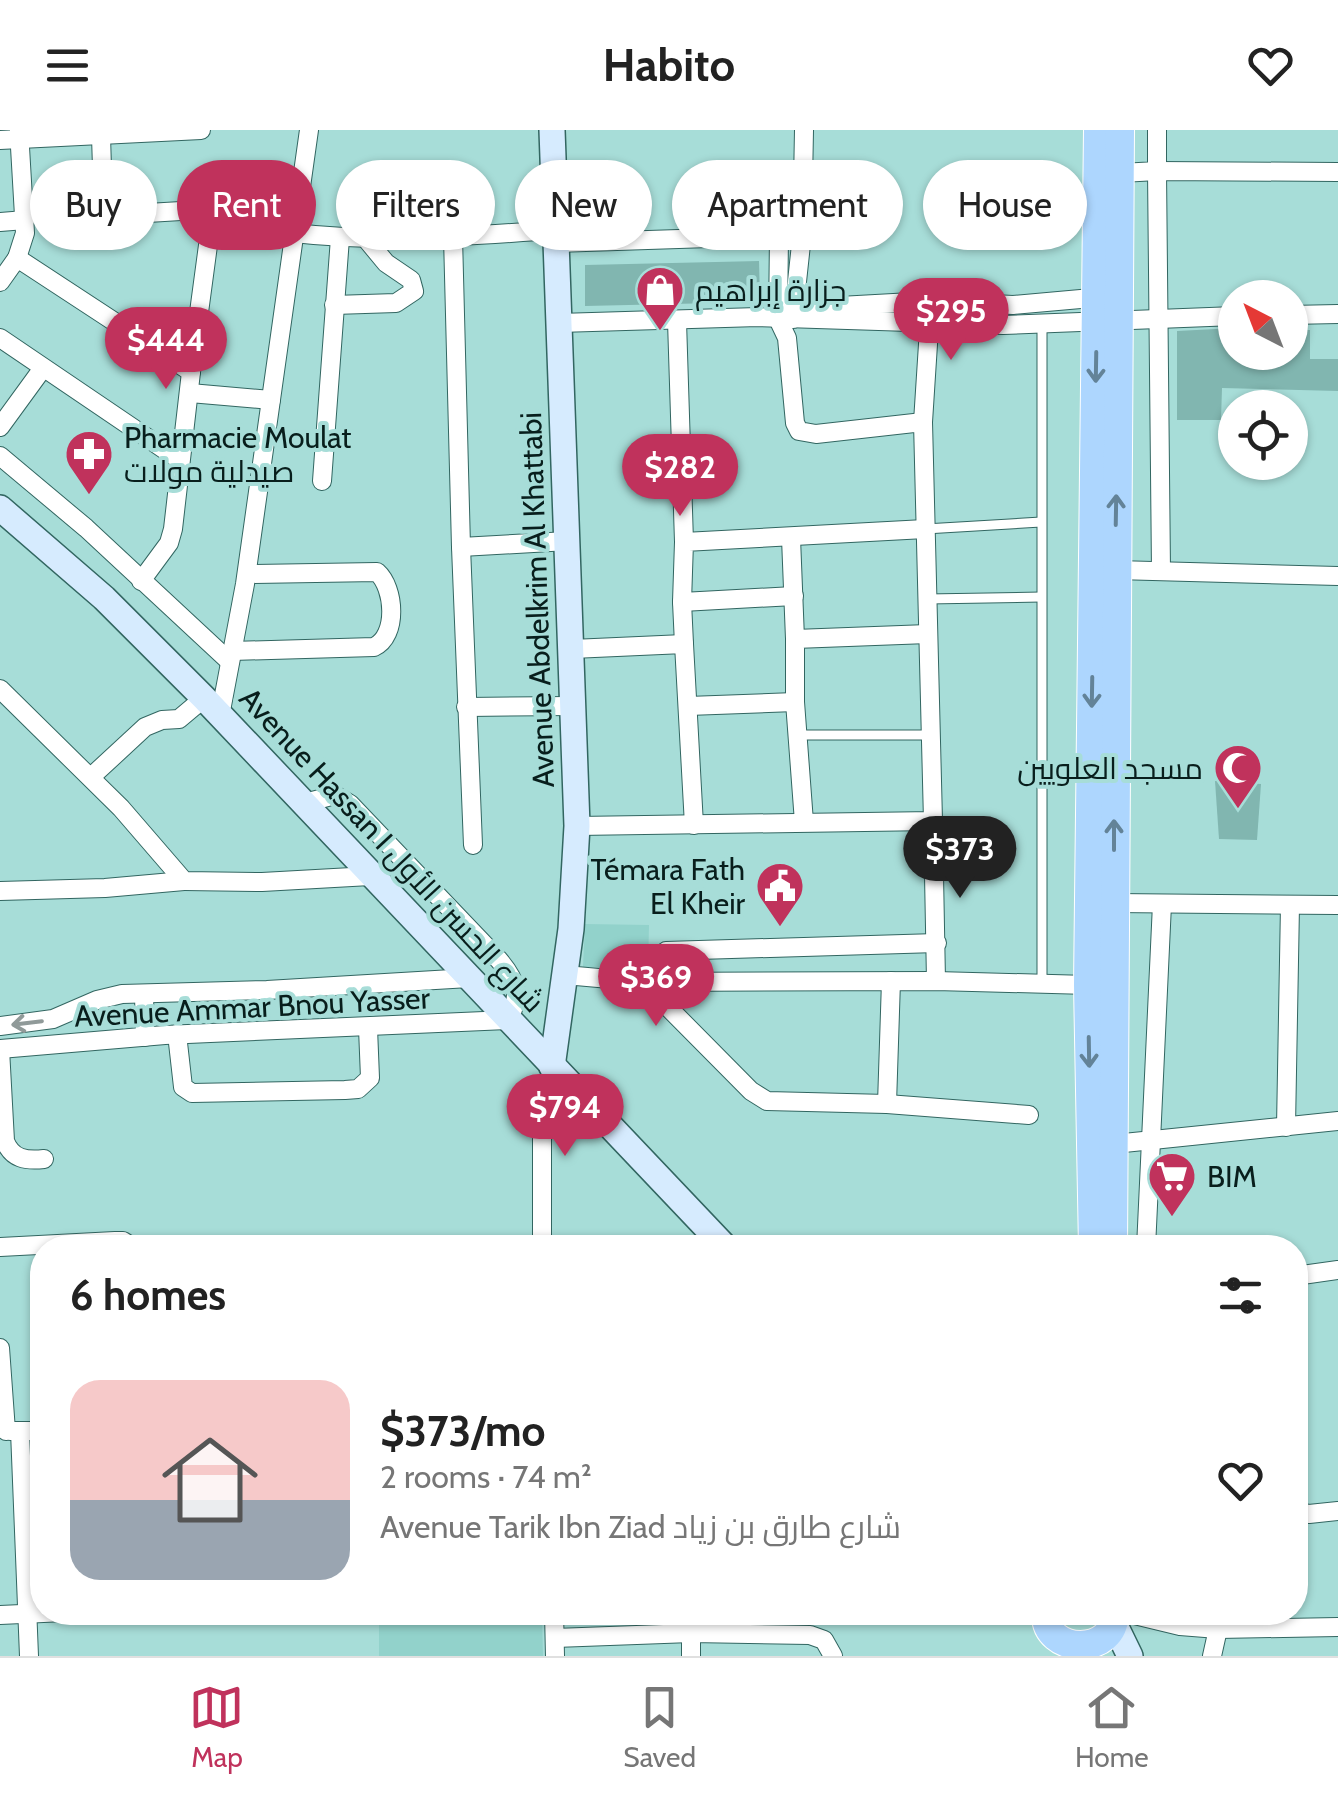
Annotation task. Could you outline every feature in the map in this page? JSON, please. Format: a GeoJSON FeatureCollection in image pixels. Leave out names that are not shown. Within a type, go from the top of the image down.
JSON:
{"type":"FeatureCollection","features":[{"type":"Feature","properties":{"kind":"main road","name":"Avenue Abdelkrim Al Khattabi"},"geometry":{"type":"LineString","coordinates":[[552,130],[553,160]]}},
{"type":"Feature","properties":{"kind":"main road"},"geometry":{"type":"LineString","coordinates":[[1098,130],[1116,570],[1113,1235]]}},
{"type":"Feature","properties":{"kind":"main road"},"geometry":{"type":"LineString","coordinates":[[1093,1235],[1088,985],[1108,308],[1121,173],[1120,130]]}},
{"type":"Feature","properties":{"kind":"main road","name":"Avenue Abdelkrim Al Khattabi"},"geometry":{"type":"LineString","coordinates":[[552,1067],[565,976],[577,826],[556,250]]}},
{"type":"Feature","properties":{"kind":"main road","name":"Avenue Hassan I شارع الحسن الأول"},"geometry":{"type":"LineString","coordinates":[[0,508],[104,598],[212,707],[714,1235]]}},
{"type":"Feature","properties":{"kind":"main road"},"geometry":{"type":"LineString","coordinates":[[1046,1625],[1058,1651],[1078,1654],[1092,1654],[1107,1640],[1113,1625]]}},
{"type":"Feature","properties":{"kind":"main road"},"geometry":{"type":"LineString","coordinates":[[1120,1625],[1130,1656]]}},
{"type":"Feature","properties":{"kind":"street"},"geometry":{"type":"LineString","coordinates":[[0,140],[20,135],[101,136],[196,130]]}},
{"type":"Feature","properties":{"kind":"street"},"geometry":{"type":"LineString","coordinates":[[305,160],[309,130]]}},
{"type":"Feature","properties":{"kind":"street"},"geometry":{"type":"LineString","coordinates":[[803,160],[804,130]]}},
{"type":"Feature","properties":{"kind":"street"},"geometry":{"type":"LineString","coordinates":[[1157,130],[1160,571]]}},
{"type":"Feature","properties":{"kind":"street"},"geometry":{"type":"LineString","coordinates":[[0,282],[24,244],[20,135]]}},
{"type":"Feature","properties":{"kind":"street"},"geometry":{"type":"LineString","coordinates":[[101,136],[103,200],[109,208],[131,214],[177,211]]}},
{"type":"Feature","properties":{"kind":"street"},"geometry":{"type":"LineString","coordinates":[[1121,173],[1338,172]]}},
{"type":"Feature","properties":{"kind":"street"},"geometry":{"type":"LineString","coordinates":[[0,222],[24,220]]}},
{"type":"Feature","properties":{"kind":"street"},"geometry":{"type":"LineString","coordinates":[[141,581],[168,543],[173,529],[207,250]]}},
{"type":"Feature","properties":{"kind":"street"},"geometry":{"type":"LineString","coordinates":[[91,777],[146,727],[212,707],[231,656],[247,574],[292,250]]}},
{"type":"Feature","properties":{"kind":"street"},"geometry":{"type":"LineString","coordinates":[[322,481],[339,250]]}},
{"type":"Feature","properties":{"kind":"street"},"geometry":{"type":"LineString","coordinates":[[334,305],[396,303],[414,290],[411,280],[386,263],[375,250]]}},
{"type":"Feature","properties":{"kind":"street"},"geometry":{"type":"LineString","coordinates":[[453,250],[473,845]]}},
{"type":"Feature","properties":{"kind":"street"},"geometry":{"type":"LineString","coordinates":[[780,250],[794,423],[798,431],[816,434],[924,422]]}},
{"type":"Feature","properties":{"kind":"street"},"geometry":{"type":"LineString","coordinates":[[786,314],[799,250]]}},
{"type":"Feature","properties":{"kind":"street"},"geometry":{"type":"LineString","coordinates":[[16,258],[191,372]]}},
{"type":"Feature","properties":{"kind":"street"},"geometry":{"type":"LineString","coordinates":[[930,301],[924,422],[936,981]]}},
{"type":"Feature","properties":{"kind":"street"},"geometry":{"type":"LineString","coordinates":[[560,323],[758,317],[930,301],[1108,308],[1158,318],[1218,316]]}},
{"type":"Feature","properties":{"kind":"street"},"geometry":{"type":"LineString","coordinates":[[786,314],[1042,324],[1108,308]]}},
{"type":"Feature","properties":{"kind":"street"},"geometry":{"type":"LineString","coordinates":[[1308,315],[1338,314]]}},
{"type":"Feature","properties":{"kind":"street"},"geometry":{"type":"LineString","coordinates":[[678,321],[682,602],[694,825]]}},
{"type":"Feature","properties":{"kind":"street"},"geometry":{"type":"LineString","coordinates":[[0,338],[180,460]]}},
{"type":"Feature","properties":{"kind":"street"},"geometry":{"type":"LineString","coordinates":[[0,427],[43,368]]}},
{"type":"Feature","properties":{"kind":"street"},"geometry":{"type":"LineString","coordinates":[[190,393],[271,400]]}},
{"type":"Feature","properties":{"kind":"street"},"geometry":{"type":"LineString","coordinates":[[0,456],[231,656],[374,647],[389,635],[388,592],[385,580],[377,572],[247,574]]}},
{"type":"Feature","properties":{"kind":"street"},"geometry":{"type":"LineString","coordinates":[[684,542],[925,529]]}},
{"type":"Feature","properties":{"kind":"street"},"geometry":{"type":"LineString","coordinates":[[791,538],[795,702],[804,822]]}},
{"type":"Feature","properties":{"kind":"street"},"geometry":{"type":"LineString","coordinates":[[461,547],[568,541]]}},
{"type":"Feature","properties":{"kind":"street"},"geometry":{"type":"LineString","coordinates":[[1116,570],[1338,576]]}},
{"type":"Feature","properties":{"kind":"street"},"geometry":{"type":"LineString","coordinates":[[682,602],[794,596]]}},
{"type":"Feature","properties":{"kind":"street"},"geometry":{"type":"LineString","coordinates":[[795,640],[928,634]]}},
{"type":"Feature","properties":{"kind":"street"},"geometry":{"type":"LineString","coordinates":[[572,649],[684,644]]}},
{"type":"Feature","properties":{"kind":"street"},"geometry":{"type":"LineString","coordinates":[[0,689],[91,777],[184,881]]}},
{"type":"Feature","properties":{"kind":"street"},"geometry":{"type":"LineString","coordinates":[[688,706],[795,702]]}},
{"type":"Feature","properties":{"kind":"street"},"geometry":{"type":"LineString","coordinates":[[466,707],[572,706]]}},
{"type":"Feature","properties":{"kind":"street"},"geometry":{"type":"LineString","coordinates":[[301,804],[335,796],[350,804],[510,974],[516,984],[517,1002],[507,1020]]}},
{"type":"Feature","properties":{"kind":"street"},"geometry":{"type":"LineString","coordinates":[[577,826],[933,822]]}},
{"type":"Feature","properties":{"kind":"street"},"geometry":{"type":"LineString","coordinates":[[389,896],[413,872]]}},
{"type":"Feature","properties":{"kind":"street"},"geometry":{"type":"LineString","coordinates":[[0,891],[370,876]]}},
{"type":"Feature","properties":{"kind":"street"},"geometry":{"type":"LineString","coordinates":[[1114,902],[1338,905]]}},
{"type":"Feature","properties":{"kind":"street"},"geometry":{"type":"LineString","coordinates":[[1147,1235],[1162,904]]}},
{"type":"Feature","properties":{"kind":"street"},"geometry":{"type":"LineString","coordinates":[[1286,1127],[1290,906]]}},
{"type":"Feature","properties":{"kind":"street"},"geometry":{"type":"LineString","coordinates":[[643,982],[648,966],[666,951],[937,943]]}},
{"type":"Feature","properties":{"kind":"street"},"geometry":{"type":"LineString","coordinates":[[802,946],[802,982]]}},
{"type":"Feature","properties":{"kind":"street"},"geometry":{"type":"LineString","coordinates":[[565,976],[643,982],[1088,985]]}},
{"type":"Feature","properties":{"kind":"street"},"geometry":{"type":"LineString","coordinates":[[0,1026],[54,1018],[108,996],[469,978]]}},
{"type":"Feature","properties":{"kind":"street"},"geometry":{"type":"LineString","coordinates":[[887,1104],[891,981]]}},
{"type":"Feature","properties":{"kind":"street"},"geometry":{"type":"LineString","coordinates":[[643,982],[758,1098],[786,1104],[887,1104],[1030,1114]]}},
{"type":"Feature","properties":{"kind":"street"},"geometry":{"type":"LineString","coordinates":[[144,994],[145,1037]]}},
{"type":"Feature","properties":{"kind":"street"},"geometry":{"type":"LineString","coordinates":[[84,1042],[86,1004]]}},
{"type":"Feature","properties":{"kind":"street","name":"Avenue Ammar Bnou Yasser"},"geometry":{"type":"LineString","coordinates":[[0,1049],[177,1034],[507,1020]]}},
{"type":"Feature","properties":{"kind":"street"},"geometry":{"type":"LineString","coordinates":[[177,1034],[183,1087],[201,1094],[358,1089],[370,1078],[368,1028]]}},
{"type":"Feature","properties":{"kind":"street"},"geometry":{"type":"LineString","coordinates":[[0,1049],[5,1141],[9,1151],[20,1158],[44,1159]]}},
{"type":"Feature","properties":{"kind":"street"},"geometry":{"type":"LineString","coordinates":[[542,1235],[542,1131],[552,1067]]}},
{"type":"Feature","properties":{"kind":"street"},"geometry":{"type":"LineString","coordinates":[[1114,1144],[1338,1121]]}},
{"type":"Feature","properties":{"kind":"street"},"geometry":{"type":"LineString","coordinates":[[0,1247],[30,1247]]}},
{"type":"Feature","properties":{"kind":"street"},"geometry":{"type":"LineString","coordinates":[[1308,1274],[1338,1270]]}},
{"type":"Feature","properties":{"kind":"street"},"geometry":{"type":"LineString","coordinates":[[0,1348],[28,1656]]}},
{"type":"Feature","properties":{"kind":"street"},"geometry":{"type":"LineString","coordinates":[[1308,1514],[1338,1511]]}},
{"type":"Feature","properties":{"kind":"street"},"geometry":{"type":"LineString","coordinates":[[0,1615],[30,1614]]}},
{"type":"Feature","properties":{"kind":"street"},"geometry":{"type":"LineString","coordinates":[[1212,1656],[1216,1625]]}},
{"type":"Feature","properties":{"kind":"street"},"geometry":{"type":"LineString","coordinates":[[1297,1625],[1338,1627]]}},
{"type":"Feature","properties":{"kind":"street"},"geometry":{"type":"LineString","coordinates":[[555,1647],[691,1634],[810,1635],[824,1640],[833,1656]]}},
{"type":"Feature","properties":{"kind":"street"},"geometry":{"type":"LineString","coordinates":[[691,1634],[691,1656]]}},
{"type":"Feature","properties":{"kind":"lane"},"geometry":{"type":"LineString","coordinates":[[1042,324],[1042,986]]}},
{"type":"Feature","properties":{"kind":"lane"},"geometry":{"type":"LineString","coordinates":[[925,529],[1042,522]]}},
{"type":"Feature","properties":{"kind":"lane"},"geometry":{"type":"LineString","coordinates":[[927,599],[1042,597]]}},
{"type":"Feature","properties":{"kind":"lane"},"geometry":{"type":"LineString","coordinates":[[798,735],[930,735]]}},
{"type":"Feature","properties":{"kind":"shaded area"},"geometry":{"type":"Polygon","coordinates":[[[585,924],[649,925],[648,968],[583,967],[585,924]]]}},
{"type":"Feature","properties":{"kind":"shaded area"},"geometry":{"type":"Polygon","coordinates":[[[379,1625],[542,1625],[543,1656],[379,1656],[379,1625]]]}},
{"type":"Feature","properties":{"kind":"building"},"geometry":{"type":"Polygon","coordinates":[[[759,261],[760,302],[585,306],[585,265],[759,261]]]}},
{"type":"Feature","properties":{"kind":"building"},"geometry":{"type":"Polygon","coordinates":[[[1218,329],[1218,370],[1308,370],[1310,330],[1310,359],[1338,359],[1338,391],[1222,388],[1218,390],[1218,420],[1177,420],[1177,331],[1218,329]]]}},
{"type":"Feature","properties":{"kind":"building","name":"مسجد العلويين"},"geometry":{"type":"Polygon","coordinates":[[[1215,781],[1261,784],[1257,840],[1219,839],[1215,781]]]}},
{"type":"Feature","properties":{"kind":"place","name":"جزارة إبراهيم"},"geometry":{"type":"Point","coordinates":[660,332]}},
{"type":"Feature","properties":{"kind":"place","name":"Pharmacie Moulat صيدلية مولات"},"geometry":{"type":"Point","coordinates":[89,496]}},
{"type":"Feature","properties":{"kind":"place","name":"مسجد العلويين"},"geometry":{"type":"Point","coordinates":[1238,810]}},
{"type":"Feature","properties":{"kind":"place","name":"Témara Fath El Kheir"},"geometry":{"type":"Point","coordinates":[780,928]}},
{"type":"Feature","properties":{"kind":"place","name":"BIM"},"geometry":{"type":"Point","coordinates":[1172,1218]}}]}
